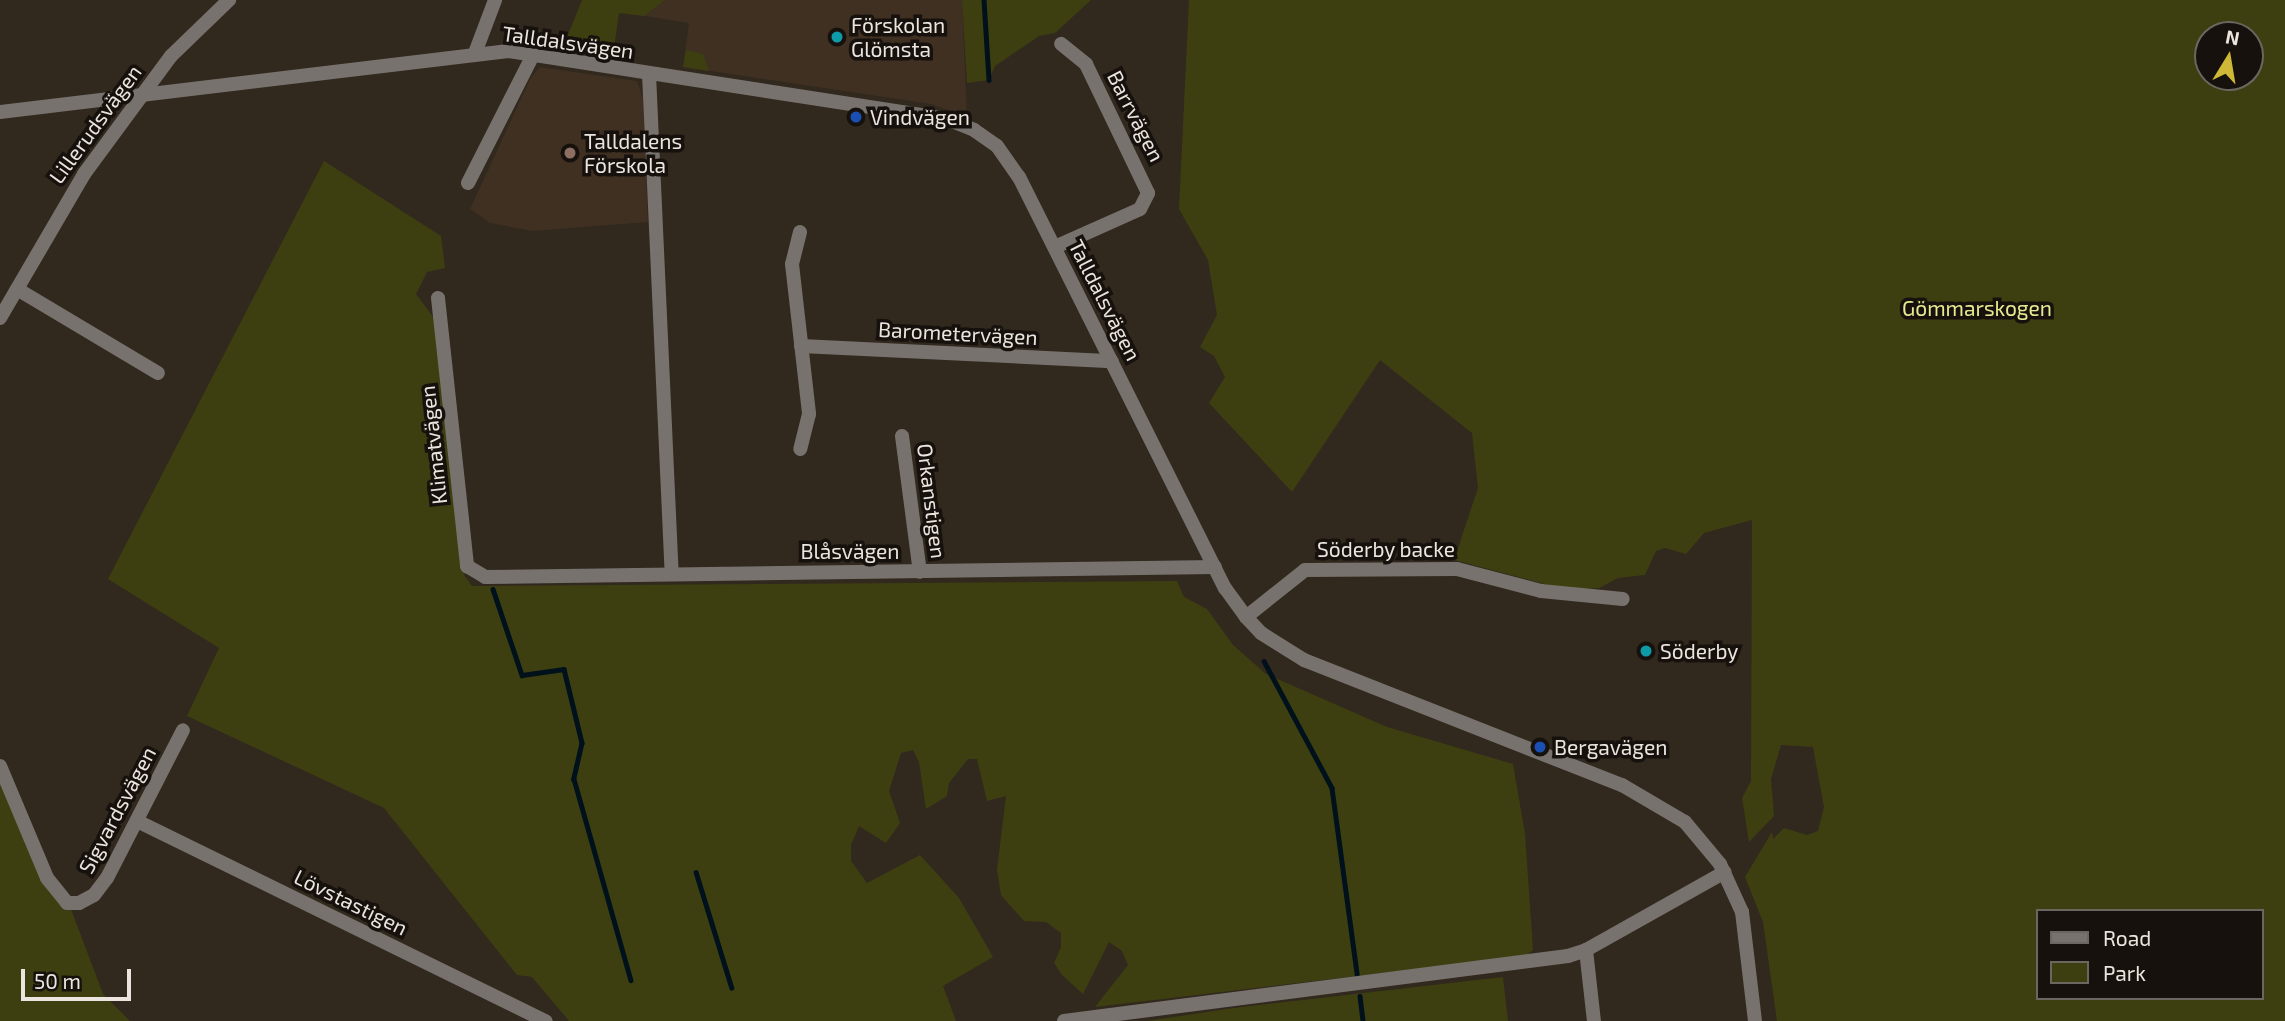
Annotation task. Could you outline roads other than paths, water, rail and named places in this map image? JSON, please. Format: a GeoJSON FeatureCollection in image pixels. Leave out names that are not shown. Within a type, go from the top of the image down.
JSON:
{"type":"FeatureCollection","features":[{"type":"Feature","properties":{"kind":"street","name":"Lillerudsvägen"},"geometry":{"type":"LineString","coordinates":[[0,318],[72,190],[146,95],[183,42],[229,0]]}},
{"type":"Feature","properties":{"kind":"street"},"geometry":{"type":"LineString","coordinates":[[475,53],[495,0]]}},
{"type":"Feature","properties":{"kind":"street","name":"Barrvägen"},"geometry":{"type":"LineString","coordinates":[[1055,247],[1140,209],[1148,193],[1086,64],[1061,44]]}},
{"type":"Feature","properties":{"kind":"street","name":"Talldalsvägen"},"geometry":{"type":"LineString","coordinates":[[0,111],[475,53],[533,55],[936,117],[985,136],[1006,157],[1055,247],[1215,566],[1247,617],[1261,633],[1304,660],[1652,799],[1685,822],[1725,872],[1745,926],[1755,1021]]}},
{"type":"Feature","properties":{"kind":"street"},"geometry":{"type":"LineString","coordinates":[[467,183],[533,55]]}},
{"type":"Feature","properties":{"kind":"street"},"geometry":{"type":"LineString","coordinates":[[649,74],[672,572]]}},
{"type":"Feature","properties":{"kind":"street"},"geometry":{"type":"LineString","coordinates":[[800,232],[792,264],[809,414],[800,449]]}},
{"type":"Feature","properties":{"kind":"street"},"geometry":{"type":"LineString","coordinates":[[16,289],[158,373]]}},
{"type":"Feature","properties":{"kind":"street","name":"Klimatvägen"},"geometry":{"type":"LineString","coordinates":[[438,298],[467,566],[485,577]]}},
{"type":"Feature","properties":{"kind":"street","name":"Barometervägen"},"geometry":{"type":"LineString","coordinates":[[801,346],[1112,361]]}},
{"type":"Feature","properties":{"kind":"street","name":"Orkanstigen"},"geometry":{"type":"LineString","coordinates":[[902,436],[920,572]]}},
{"type":"Feature","properties":{"kind":"street","name":"Blåsvägen"},"geometry":{"type":"LineString","coordinates":[[485,577],[672,572],[920,572],[1215,566]]}},
{"type":"Feature","properties":{"kind":"street","name":"Söderby backe"},"geometry":{"type":"LineString","coordinates":[[1247,617],[1304,570],[1457,569],[1541,591],[1623,599]]}},
{"type":"Feature","properties":{"kind":"street","name":"Sigvardsvägen"},"geometry":{"type":"LineString","coordinates":[[0,766],[47,878],[69,904],[94,895],[137,821],[183,730]]}},
{"type":"Feature","properties":{"kind":"street","name":"Lövstastigen"},"geometry":{"type":"LineString","coordinates":[[137,821],[546,1021]]}},
{"type":"Feature","properties":{"kind":"street"},"geometry":{"type":"LineString","coordinates":[[1064,1021],[1587,950],[1725,872]]}},
{"type":"Feature","properties":{"kind":"street"},"geometry":{"type":"LineString","coordinates":[[1587,950],[1594,1021]]}},
{"type":"Feature","properties":{"kind":"waterway"},"geometry":{"type":"LineString","coordinates":[[984,0],[989,80]]}},
{"type":"Feature","properties":{"kind":"waterway"},"geometry":{"type":"LineString","coordinates":[[493,589],[522,675],[564,669],[582,743],[574,779],[631,980]]}},
{"type":"Feature","properties":{"kind":"waterway"},"geometry":{"type":"LineString","coordinates":[[1264,661],[1332,788],[1358,980]]}},
{"type":"Feature","properties":{"kind":"waterway"},"geometry":{"type":"LineString","coordinates":[[696,872],[732,988]]}},
{"type":"Feature","properties":{"kind":"waterway"},"geometry":{"type":"LineString","coordinates":[[1360,996],[1363,1021]]}},
{"type":"Feature","properties":{"kind":"place","name":"Förskolan Glömsta"},"geometry":{"type":"Point","coordinates":[837,37]}},
{"type":"Feature","properties":{"kind":"place","name":"Vindvägen"},"geometry":{"type":"Point","coordinates":[856,117]}},
{"type":"Feature","properties":{"kind":"place","name":"Talldalens Förskola"},"geometry":{"type":"Point","coordinates":[570,153]}},
{"type":"Feature","properties":{"kind":"place","name":"Söderby"},"geometry":{"type":"Point","coordinates":[1646,651]}},
{"type":"Feature","properties":{"kind":"place","name":"Bergavägen"},"geometry":{"type":"Point","coordinates":[1540,747]}},
{"type":"Feature","properties":{"kind":"park label","name":"Gömmarskogen"},"geometry":{"type":"Point","coordinates":[1977,308]}}]}
